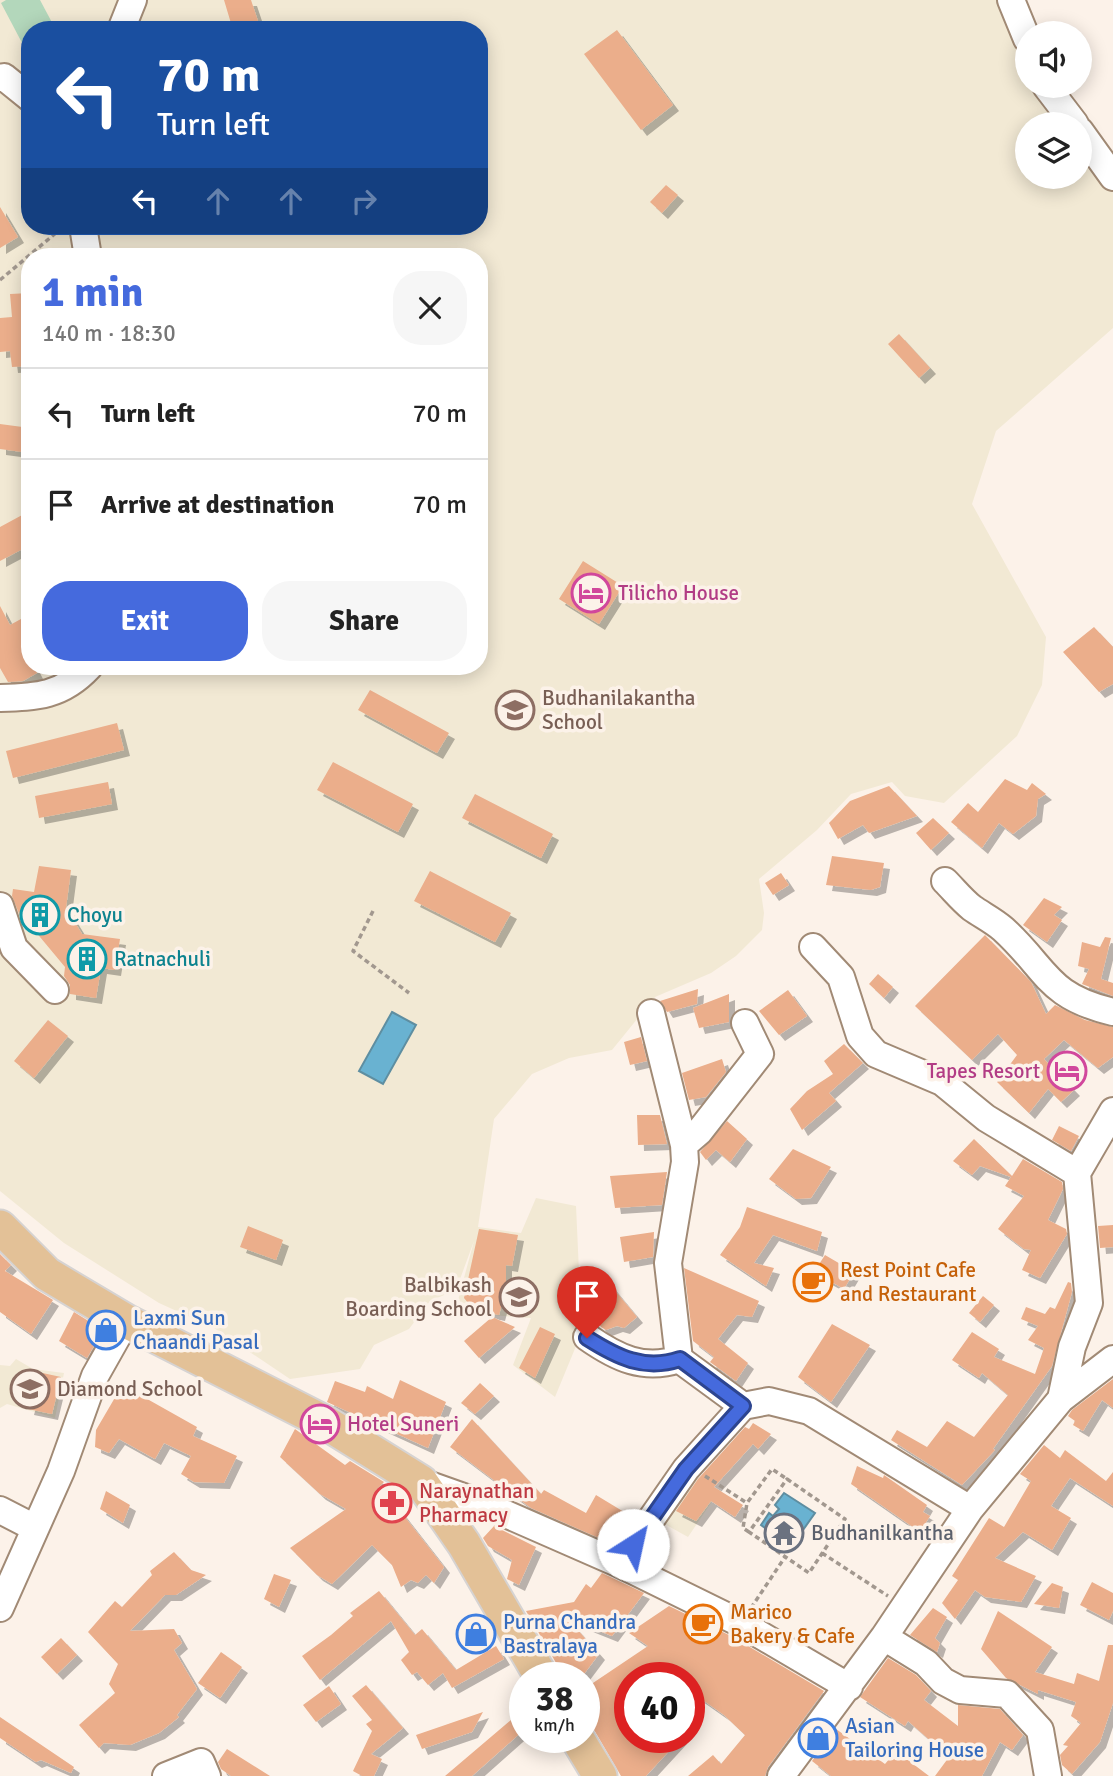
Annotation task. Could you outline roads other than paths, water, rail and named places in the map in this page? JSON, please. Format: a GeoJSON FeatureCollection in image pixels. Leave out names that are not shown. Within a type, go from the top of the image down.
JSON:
{"type":"FeatureCollection","features":[{"type":"Feature","properties":{"kind":"main road"},"geometry":{"type":"LineString","coordinates":[[0,1227],[47,1274],[126,1321],[326,1423],[421,1482],[464,1544],[533,1662]]}},
{"type":"Feature","properties":{"kind":"main road"},"geometry":{"type":"LineString","coordinates":[[586,1753],[600,1776]]}},
{"type":"Feature","properties":{"kind":"street"},"geometry":{"type":"LineString","coordinates":[[125,21],[133,0]]}},
{"type":"Feature","properties":{"kind":"street"},"geometry":{"type":"LineString","coordinates":[[1011,0],[1020,21]]}},
{"type":"Feature","properties":{"kind":"street"},"geometry":{"type":"LineString","coordinates":[[0,78],[4,77],[21,91]]}},
{"type":"Feature","properties":{"kind":"street"},"geometry":{"type":"LineString","coordinates":[[1055,98],[1066,112]]}},
{"type":"Feature","properties":{"kind":"street"},"geometry":{"type":"LineString","coordinates":[[1092,148],[1113,177]]}},
{"type":"Feature","properties":{"kind":"street"},"geometry":{"type":"LineString","coordinates":[[0,698],[41,697],[81,675]]}},
{"type":"Feature","properties":{"kind":"street"},"geometry":{"type":"LineString","coordinates":[[945,881],[1018,944],[1053,986],[1075,1000],[1113,1012]]}},
{"type":"Feature","properties":{"kind":"street"},"geometry":{"type":"LineString","coordinates":[[0,906],[14,948],[55,990]]}},
{"type":"Feature","properties":{"kind":"street"},"geometry":{"type":"LineString","coordinates":[[813,947],[841,977],[860,1036],[876,1054],[942,1082],[986,1118],[1077,1173]]}},
{"type":"Feature","properties":{"kind":"street"},"geometry":{"type":"LineString","coordinates":[[651,1013],[684,1145],[685,1162],[668,1263],[680,1359],[743,1406]]}},
{"type":"Feature","properties":{"kind":"street"},"geometry":{"type":"LineString","coordinates":[[684,1145],[699,1132],[760,1054],[745,1023]]}},
{"type":"Feature","properties":{"kind":"street"},"geometry":{"type":"LineString","coordinates":[[1061,1399],[1072,1347],[1089,1303],[1077,1173],[1113,1111]]}},
{"type":"Feature","properties":{"kind":"street"},"geometry":{"type":"LineString","coordinates":[[0,1608],[61,1471],[95,1376],[126,1321]]}},
{"type":"Feature","properties":{"kind":"street"},"geometry":{"type":"LineString","coordinates":[[587,1338],[611,1353],[642,1364],[660,1366],[680,1359]]}},
{"type":"Feature","properties":{"kind":"street"},"geometry":{"type":"LineString","coordinates":[[786,1774],[905,1607],[970,1509],[1061,1399],[1111,1360]]}},
{"type":"Feature","properties":{"kind":"street"},"geometry":{"type":"LineString","coordinates":[[620,1564],[688,1466],[743,1406],[769,1401],[809,1411],[970,1509]]}},
{"type":"Feature","properties":{"kind":"street"},"geometry":{"type":"LineString","coordinates":[[421,1482],[483,1504],[620,1564],[740,1623],[849,1687]]}},
{"type":"Feature","properties":{"kind":"street"},"geometry":{"type":"LineString","coordinates":[[0,1510],[35,1528]]}},
{"type":"Feature","properties":{"kind":"street"},"geometry":{"type":"LineString","coordinates":[[884,1637],[926,1663],[943,1681],[960,1690],[1007,1694],[1040,1730],[1048,1776]]}},
{"type":"Feature","properties":{"kind":"street"},"geometry":{"type":"LineString","coordinates":[[166,1776],[201,1762],[207,1776]]}},
{"type":"Feature","properties":{"kind":"water"},"geometry":{"type":"Polygon","coordinates":[[[392,1012],[416,1025],[383,1084],[359,1071],[392,1012]]]}},
{"type":"Feature","properties":{"kind":"water"},"geometry":{"type":"Polygon","coordinates":[[[784,1493],[815,1513],[791,1547],[761,1525],[769,1513],[773,1516],[779,1509],[775,1505],[784,1493]]]}},
{"type":"Feature","properties":{"kind":"place","name":"Tilicho House"},"geometry":{"type":"Point","coordinates":[591,593]}},
{"type":"Feature","properties":{"kind":"place","name":"Budhanilakantha School"},"geometry":{"type":"Point","coordinates":[515,710]}},
{"type":"Feature","properties":{"kind":"place","name":"Choyu"},"geometry":{"type":"Point","coordinates":[40,915]}},
{"type":"Feature","properties":{"kind":"place","name":"Ratnachuli"},"geometry":{"type":"Point","coordinates":[87,959]}},
{"type":"Feature","properties":{"kind":"place","name":"Tapes Resort"},"geometry":{"type":"Point","coordinates":[1067,1071]}},
{"type":"Feature","properties":{"kind":"place","name":"Rest Point Cafe and Restaurant"},"geometry":{"type":"Point","coordinates":[813,1282]}},
{"type":"Feature","properties":{"kind":"place","name":"Balbikash Boarding School"},"geometry":{"type":"Point","coordinates":[519,1297]}},
{"type":"Feature","properties":{"kind":"place","name":"Laxmi Sun Chaandi Pasal"},"geometry":{"type":"Point","coordinates":[106,1330]}},
{"type":"Feature","properties":{"kind":"place","name":"Diamond School"},"geometry":{"type":"Point","coordinates":[30,1389]}},
{"type":"Feature","properties":{"kind":"place","name":"Hotel Suneri"},"geometry":{"type":"Point","coordinates":[320,1424]}},
{"type":"Feature","properties":{"kind":"place","name":"Naraynathan Pharmacy"},"geometry":{"type":"Point","coordinates":[392,1503]}},
{"type":"Feature","properties":{"kind":"place","name":"Budhanilkantha"},"geometry":{"type":"Point","coordinates":[784,1533]}},
{"type":"Feature","properties":{"kind":"place","name":"Marico Bakery & Cafe"},"geometry":{"type":"Point","coordinates":[703,1624]}},
{"type":"Feature","properties":{"kind":"place","name":"Purna Chandra Bastralaya"},"geometry":{"type":"Point","coordinates":[476,1634]}},
{"type":"Feature","properties":{"kind":"place","name":"Asian Tailoring House"},"geometry":{"type":"Point","coordinates":[818,1738]}}]}
